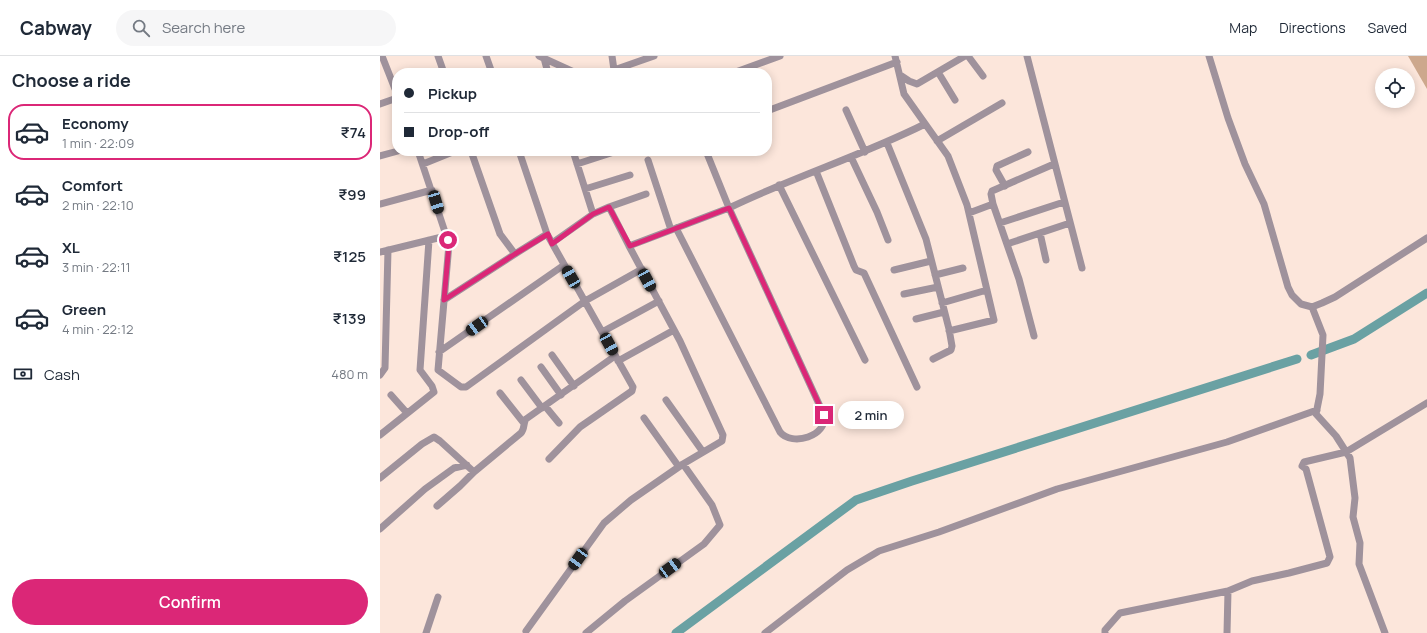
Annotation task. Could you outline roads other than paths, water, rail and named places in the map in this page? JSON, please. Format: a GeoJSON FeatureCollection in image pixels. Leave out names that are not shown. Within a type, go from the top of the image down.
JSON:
{"type":"FeatureCollection","features":[{"type":"Feature","properties":{"kind":"street"},"geometry":{"type":"LineString","coordinates":[[382,56],[392,81]]}},
{"type":"Feature","properties":{"kind":"street"},"geometry":{"type":"LineString","coordinates":[[438,56],[442,68]]}},
{"type":"Feature","properties":{"kind":"street"},"geometry":{"type":"LineString","coordinates":[[486,56],[490,68]]}},
{"type":"Feature","properties":{"kind":"street"},"geometry":{"type":"LineString","coordinates":[[612,56],[614,68]]}},
{"type":"Feature","properties":{"kind":"street"},"geometry":{"type":"LineString","coordinates":[[624,68],[654,56]]}},
{"type":"Feature","properties":{"kind":"street"},"geometry":{"type":"LineString","coordinates":[[747,68],[780,56]]}},
{"type":"Feature","properties":{"kind":"street"},"geometry":{"type":"LineString","coordinates":[[900,75],[917,84],[965,56]]}},
{"type":"Feature","properties":{"kind":"street"},"geometry":{"type":"LineString","coordinates":[[968,56],[983,76]]}},
{"type":"Feature","properties":{"kind":"street"},"geometry":{"type":"LineString","coordinates":[[1027,56],[1082,268]]}},
{"type":"Feature","properties":{"kind":"street"},"geometry":{"type":"LineString","coordinates":[[1209,56],[1228,118],[1245,164],[1264,204],[1288,287],[1292,295],[1301,304],[1312,307],[1335,297],[1427,238]]}},
{"type":"Feature","properties":{"kind":"street"},"geometry":{"type":"LineString","coordinates":[[541,57],[546,68]]}},
{"type":"Feature","properties":{"kind":"street"},"geometry":{"type":"LineString","coordinates":[[541,57],[565,68]]}},
{"type":"Feature","properties":{"kind":"street"},"geometry":{"type":"LineString","coordinates":[[772,109],[896,59],[904,94],[948,156],[967,205],[994,320],[949,331]]}},
{"type":"Feature","properties":{"kind":"street"},"geometry":{"type":"LineString","coordinates":[[938,72],[955,100]]}},
{"type":"Feature","properties":{"kind":"street"},"geometry":{"type":"LineString","coordinates":[[380,104],[392,100]]}},
{"type":"Feature","properties":{"kind":"street"},"geometry":{"type":"LineString","coordinates":[[937,141],[1002,103]]}},
{"type":"Feature","properties":{"kind":"street"},"geometry":{"type":"LineString","coordinates":[[846,110],[865,152]]}},
{"type":"Feature","properties":{"kind":"street"},"geometry":{"type":"LineString","coordinates":[[630,246],[729,208],[780,185],[887,143],[925,124]]}},
{"type":"Feature","properties":{"kind":"street"},"geometry":{"type":"LineString","coordinates":[[887,143],[924,233],[949,331],[951,350],[933,359]]}},
{"type":"Feature","properties":{"kind":"street"},"geometry":{"type":"LineString","coordinates":[[1004,186],[996,170],[996,166],[1028,152]]}},
{"type":"Feature","properties":{"kind":"street"},"geometry":{"type":"LineString","coordinates":[[380,156],[392,153]]}},
{"type":"Feature","properties":{"kind":"street"},"geometry":{"type":"LineString","coordinates":[[420,156],[449,244],[438,370],[461,387],[466,388],[585,301],[642,269]]}},
{"type":"Feature","properties":{"kind":"street"},"geometry":{"type":"LineString","coordinates":[[423,164],[443,156]]}},
{"type":"Feature","properties":{"kind":"street"},"geometry":{"type":"LineString","coordinates":[[473,156],[500,234],[515,254]]}},
{"type":"Feature","properties":{"kind":"street"},"geometry":{"type":"LineString","coordinates":[[521,156],[552,244],[633,387],[632,390],[580,427],[549,459]]}},
{"type":"Feature","properties":{"kind":"street"},"geometry":{"type":"LineString","coordinates":[[575,156],[593,214]]}},
{"type":"Feature","properties":{"kind":"street"},"geometry":{"type":"LineString","coordinates":[[577,164],[602,156]]}},
{"type":"Feature","properties":{"kind":"street"},"geometry":{"type":"LineString","coordinates":[[648,160],[674,229],[780,432],[787,438],[800,439],[807,437],[820,429],[824,423],[824,415],[729,208],[708,156]]}},
{"type":"Feature","properties":{"kind":"street"},"geometry":{"type":"LineString","coordinates":[[851,157],[877,212],[888,240]]}},
{"type":"Feature","properties":{"kind":"street"},"geometry":{"type":"LineString","coordinates":[[1034,336],[1019,279],[993,204],[991,194],[992,191],[1054,164]]}},
{"type":"Feature","properties":{"kind":"street"},"geometry":{"type":"LineString","coordinates":[[816,171],[856,270],[864,273],[918,387]]}},
{"type":"Feature","properties":{"kind":"street"},"geometry":{"type":"LineString","coordinates":[[585,189],[630,175]]}},
{"type":"Feature","properties":{"kind":"street"},"geometry":{"type":"LineString","coordinates":[[780,185],[865,360]]}},
{"type":"Feature","properties":{"kind":"street"},"geometry":{"type":"LineString","coordinates":[[380,204],[432,190]]}},
{"type":"Feature","properties":{"kind":"street"},"geometry":{"type":"LineString","coordinates":[[552,244],[593,214],[646,194]]}},
{"type":"Feature","properties":{"kind":"street"},"geometry":{"type":"LineString","coordinates":[[1000,223],[1064,202]]}},
{"type":"Feature","properties":{"kind":"street"},"geometry":{"type":"LineString","coordinates":[[969,213],[993,204]]}},
{"type":"Feature","properties":{"kind":"street"},"geometry":{"type":"LineString","coordinates":[[526,631],[604,523],[631,500],[681,466],[722,441],[723,435],[674,330],[609,207]]}},
{"type":"Feature","properties":{"kind":"street"},"geometry":{"type":"LineString","coordinates":[[1007,244],[1070,223]]}},
{"type":"Feature","properties":{"kind":"street"},"geometry":{"type":"LineString","coordinates":[[1040,233],[1046,260]]}},
{"type":"Feature","properties":{"kind":"street"},"geometry":{"type":"LineString","coordinates":[[444,300],[548,234]]}},
{"type":"Feature","properties":{"kind":"street"},"geometry":{"type":"LineString","coordinates":[[380,252],[446,236]]}},
{"type":"Feature","properties":{"kind":"street"},"geometry":{"type":"LineString","coordinates":[[380,435],[434,392],[432,386],[420,370],[429,240]]}},
{"type":"Feature","properties":{"kind":"street"},"geometry":{"type":"LineString","coordinates":[[380,375],[385,368],[388,250]]}},
{"type":"Feature","properties":{"kind":"street"},"geometry":{"type":"LineString","coordinates":[[894,270],[931,261]]}},
{"type":"Feature","properties":{"kind":"street"},"geometry":{"type":"LineString","coordinates":[[439,352],[564,265]]}},
{"type":"Feature","properties":{"kind":"street"},"geometry":{"type":"LineString","coordinates":[[935,275],[962,268]]}},
{"type":"Feature","properties":{"kind":"street"},"geometry":{"type":"LineString","coordinates":[[904,294],[938,287]]}},
{"type":"Feature","properties":{"kind":"street"},"geometry":{"type":"LineString","coordinates":[[942,303],[987,290]]}},
{"type":"Feature","properties":{"kind":"street"},"geometry":{"type":"LineString","coordinates":[[602,332],[659,301]]}},
{"type":"Feature","properties":{"kind":"street"},"geometry":{"type":"LineString","coordinates":[[1312,307],[1323,335],[1320,394],[1316,414],[1336,436],[1350,458],[1354,498],[1353,518],[1360,543],[1359,564],[1385,633]]}},
{"type":"Feature","properties":{"kind":"street"},"geometry":{"type":"LineString","coordinates":[[916,319],[944,312]]}},
{"type":"Feature","properties":{"kind":"street"},"geometry":{"type":"LineString","coordinates":[[437,506],[474,472],[521,433],[526,419],[617,359],[674,330]]}},
{"type":"Feature","properties":{"kind":"street"},"geometry":{"type":"LineString","coordinates":[[552,355],[574,386]]}},
{"type":"Feature","properties":{"kind":"street"},"geometry":{"type":"LineString","coordinates":[[541,367],[561,395]]}},
{"type":"Feature","properties":{"kind":"street"},"geometry":{"type":"LineString","coordinates":[[521,380],[543,407],[559,423]]}},
{"type":"Feature","properties":{"kind":"street"},"geometry":{"type":"LineString","coordinates":[[500,393],[524,422]]}},
{"type":"Feature","properties":{"kind":"street"},"geometry":{"type":"LineString","coordinates":[[391,395],[407,413]]}},
{"type":"Feature","properties":{"kind":"street"},"geometry":{"type":"LineString","coordinates":[[666,400],[703,452]]}},
{"type":"Feature","properties":{"kind":"street"},"geometry":{"type":"LineString","coordinates":[[1105,633],[1105,630],[1120,613],[1228,592],[1252,581],[1289,574],[1327,563],[1330,557],[1306,469],[1302,466],[1304,462],[1346,452],[1427,403]]}},
{"type":"Feature","properties":{"kind":"street"},"geometry":{"type":"LineString","coordinates":[[765,633],[847,570],[879,551],[938,532],[1058,489],[1227,442],[1317,410]]}},
{"type":"Feature","properties":{"kind":"street"},"geometry":{"type":"LineString","coordinates":[[586,633],[625,601],[704,544],[720,525],[712,505],[644,418]]}},
{"type":"Feature","properties":{"kind":"street"},"geometry":{"type":"LineString","coordinates":[[380,478],[422,444],[434,437],[474,472]]}},
{"type":"Feature","properties":{"kind":"street"},"geometry":{"type":"LineString","coordinates":[[380,529],[430,485],[454,468],[467,465]]}},
{"type":"Feature","properties":{"kind":"street"},"geometry":{"type":"LineString","coordinates":[[1227,633],[1228,592]]}},
{"type":"Feature","properties":{"kind":"street"},"geometry":{"type":"LineString","coordinates":[[426,633],[438,597]]}},
{"type":"Feature","properties":{"kind":"waterway"},"geometry":{"type":"LineString","coordinates":[[1311,355],[1354,339],[1427,293]]}},
{"type":"Feature","properties":{"kind":"waterway"},"geometry":{"type":"LineString","coordinates":[[676,633],[856,500],[1297,359]]}}]}
